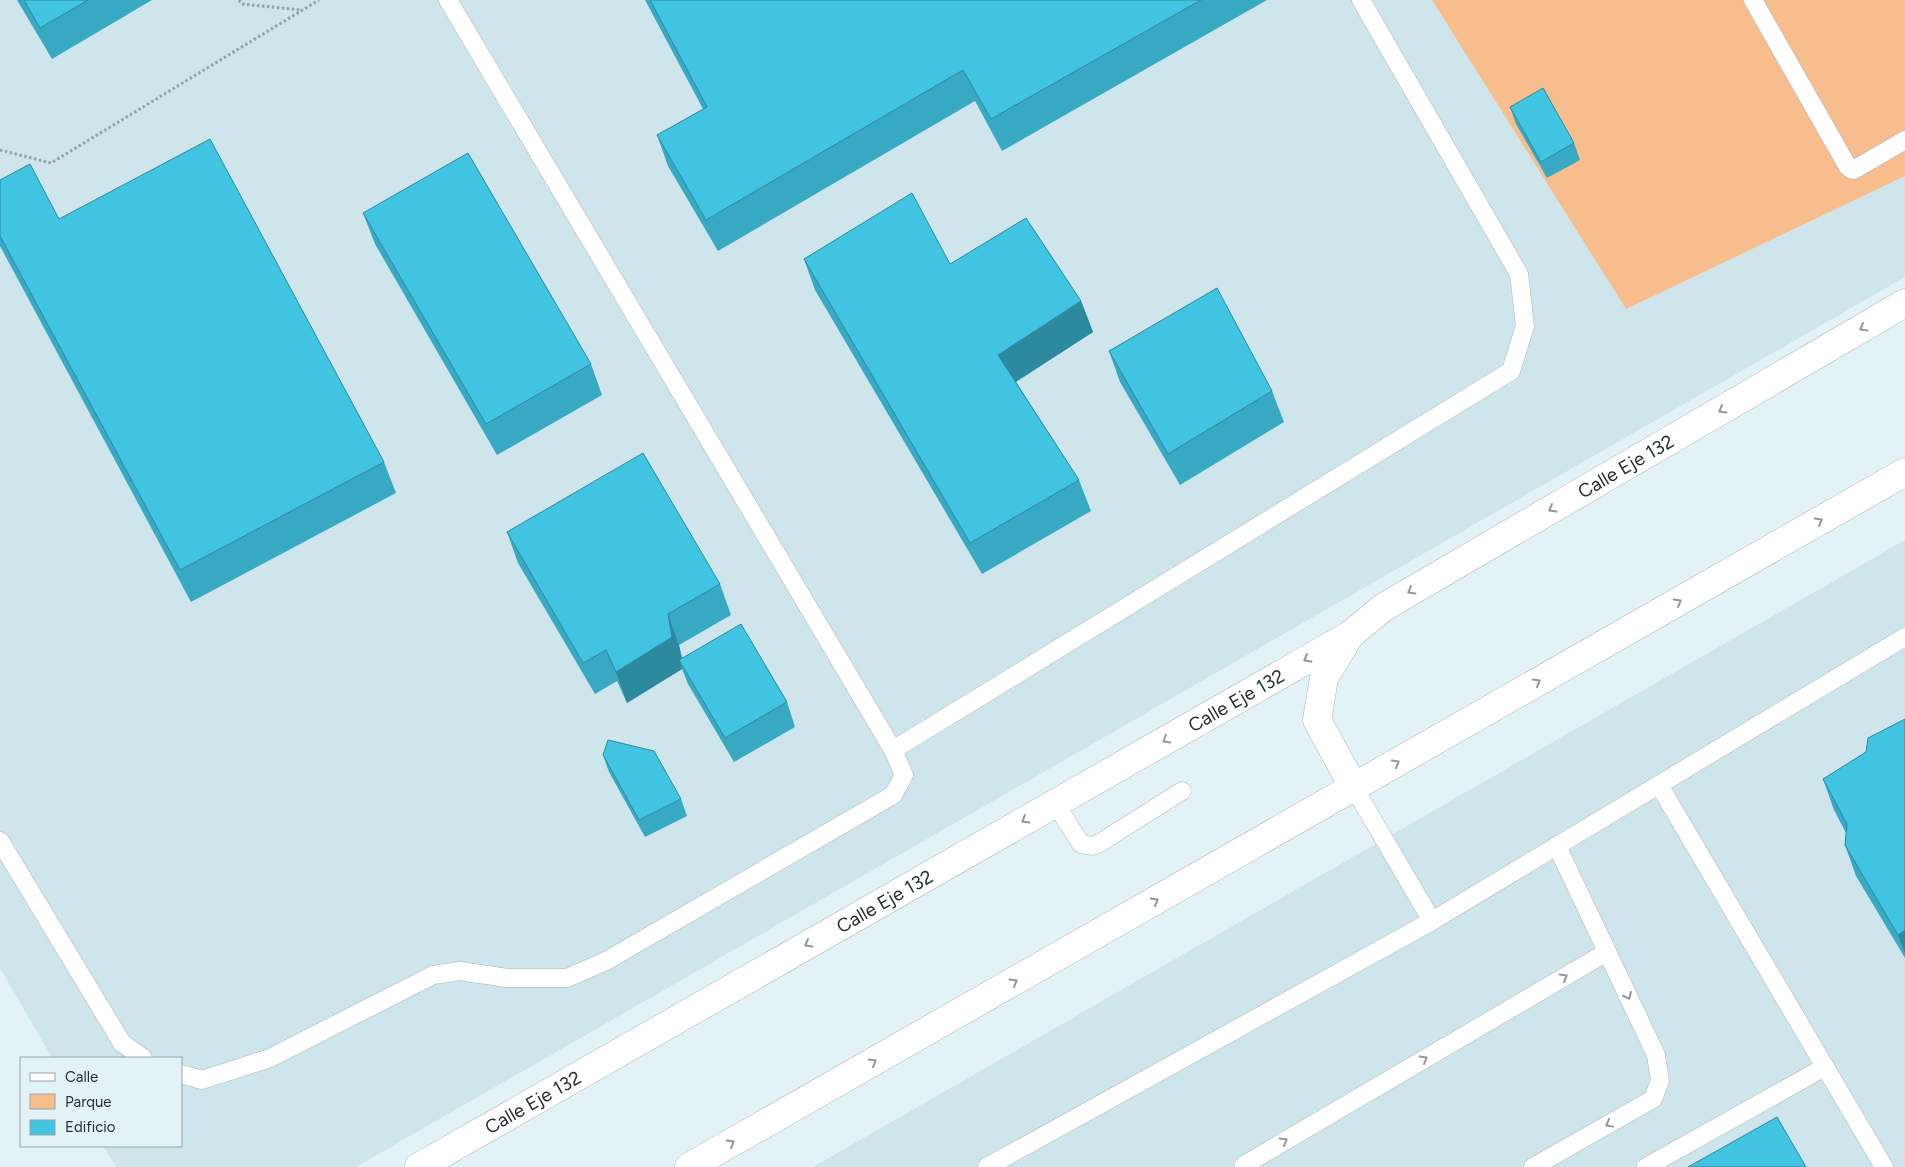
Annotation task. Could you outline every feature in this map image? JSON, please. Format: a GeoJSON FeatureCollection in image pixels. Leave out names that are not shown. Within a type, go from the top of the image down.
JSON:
{"type":"FeatureCollection","features":[{"type":"Feature","properties":{"kind":"street","name":"Calle Eje 132"},"geometry":{"type":"LineString","coordinates":[[419,1167],[1350,635],[1384,607],[1905,304]]}},
{"type":"Feature","properties":{"kind":"street"},"geometry":{"type":"LineString","coordinates":[[689,1167],[1905,472]]}},
{"type":"Feature","properties":{"kind":"street","name":"Calle Eje 132"},"geometry":{"type":"LineString","coordinates":[[1350,635],[1324,678],[1317,720],[1354,788]]}},
{"type":"Feature","properties":{"kind":"lane"},"geometry":{"type":"LineString","coordinates":[[182,1074],[202,1080],[270,1058],[433,975],[460,971],[507,978],[567,978],[606,961],[893,795],[904,775],[893,750],[448,0]]}},
{"type":"Feature","properties":{"kind":"lane"},"geometry":{"type":"LineString","coordinates":[[893,750],[1511,371],[1525,326],[1519,274],[1361,0]]}},
{"type":"Feature","properties":{"kind":"lane"},"geometry":{"type":"LineString","coordinates":[[1753,0],[1848,167],[1853,170],[1905,140]]}},
{"type":"Feature","properties":{"kind":"lane"},"geometry":{"type":"LineString","coordinates":[[987,1167],[1432,921],[1905,636]]}},
{"type":"Feature","properties":{"kind":"lane"},"geometry":{"type":"LineString","coordinates":[[1659,785],[1884,1167]]}},
{"type":"Feature","properties":{"kind":"lane"},"geometry":{"type":"LineString","coordinates":[[1354,788],[1432,921]]}},
{"type":"Feature","properties":{"kind":"lane"},"geometry":{"type":"LineString","coordinates":[[1055,803],[1081,844],[1092,846],[1182,791]]}},
{"type":"Feature","properties":{"kind":"lane"},"geometry":{"type":"LineString","coordinates":[[0,841],[122,1043],[142,1057]]}},
{"type":"Feature","properties":{"kind":"lane"},"geometry":{"type":"LineString","coordinates":[[1534,1167],[1653,1099],[1660,1081],[1656,1055],[1557,846]]}},
{"type":"Feature","properties":{"kind":"lane"},"geometry":{"type":"LineString","coordinates":[[1244,1166],[1607,952]]}},
{"type":"Feature","properties":{"kind":"lane"},"geometry":{"type":"LineString","coordinates":[[1646,1167],[1825,1067]]}},
{"type":"Feature","properties":{"kind":"path"},"geometry":{"type":"LineString","coordinates":[[239,0],[242,4],[302,10]]}},
{"type":"Feature","properties":{"kind":"path"},"geometry":{"type":"LineString","coordinates":[[0,150],[51,162],[319,0]]}},
{"type":"Feature","properties":{"kind":"shaded area"},"geometry":{"type":"Polygon","coordinates":[[[0,0],[1905,0],[1905,277],[356,1167],[116,1167],[104,1147],[182,1147],[182,1057],[51,1057],[0,968],[0,0]]]}},
{"type":"Feature","properties":{"kind":"shaded area"},"geometry":{"type":"Polygon","coordinates":[[[1905,540],[1905,1167],[813,1167],[1905,540]]]}},
{"type":"Feature","properties":{"kind":"green space"},"geometry":{"type":"Polygon","coordinates":[[[1432,0],[1905,0],[1905,176],[1626,309],[1432,0]]]}},
{"type":"Feature","properties":{"kind":"building"},"geometry":{"type":"Polygon","coordinates":[[[24,0],[88,0],[40,28],[24,0]]]}},
{"type":"Feature","properties":{"kind":"building"},"geometry":{"type":"Polygon","coordinates":[[[650,0],[1201,0],[991,119],[963,70],[706,220],[657,135],[707,107],[650,0]]]}},
{"type":"Feature","properties":{"kind":"building"},"geometry":{"type":"Polygon","coordinates":[[[1543,88],[1574,143],[1541,162],[1510,107],[1543,88]]]}},
{"type":"Feature","properties":{"kind":"building"},"geometry":{"type":"Polygon","coordinates":[[[210,139],[384,462],[180,570],[0,236],[0,180],[30,164],[59,219],[210,139]]]}},
{"type":"Feature","properties":{"kind":"building"},"geometry":{"type":"Polygon","coordinates":[[[468,153],[591,364],[486,424],[363,213],[468,153]]]}},
{"type":"Feature","properties":{"kind":"building"},"geometry":{"type":"Polygon","coordinates":[[[912,193],[950,264],[1026,218],[1081,301],[998,355],[1079,480],[970,543],[804,259],[912,193]]]}},
{"type":"Feature","properties":{"kind":"building"},"geometry":{"type":"Polygon","coordinates":[[[1217,288],[1272,391],[1168,454],[1109,351],[1217,288]]]}},
{"type":"Feature","properties":{"kind":"building"},"geometry":{"type":"Polygon","coordinates":[[[643,453],[720,584],[668,614],[672,637],[616,672],[606,650],[583,663],[507,532],[643,453]]]}},
{"type":"Feature","properties":{"kind":"building"},"geometry":{"type":"Polygon","coordinates":[[[741,624],[787,702],[725,738],[679,660],[741,624]]]}},
{"type":"Feature","properties":{"kind":"building"},"geometry":{"type":"Polygon","coordinates":[[[1905,719],[1905,930],[1898,935],[1845,845],[1847,824],[1823,779],[1866,752],[1868,738],[1905,719]]]}},
{"type":"Feature","properties":{"kind":"building"},"geometry":{"type":"Polygon","coordinates":[[[608,740],[654,751],[681,799],[639,820],[603,755],[608,740]]]}},
{"type":"Feature","properties":{"kind":"building"},"geometry":{"type":"Polygon","coordinates":[[[1777,1117],[1806,1167],[1688,1167],[1777,1117]]]}}]}
